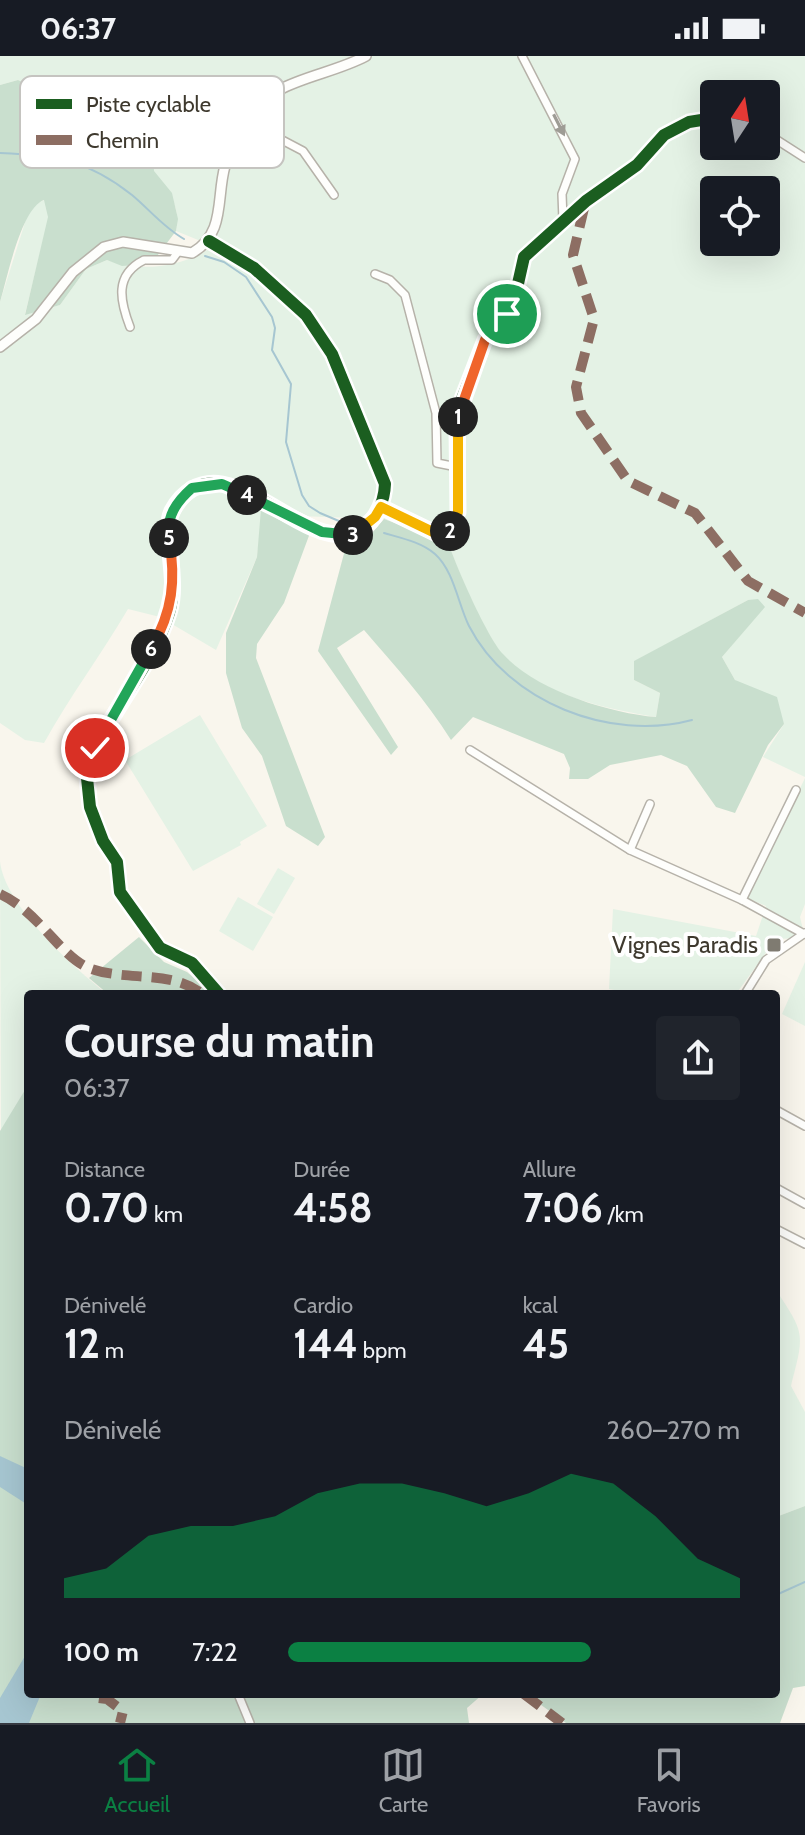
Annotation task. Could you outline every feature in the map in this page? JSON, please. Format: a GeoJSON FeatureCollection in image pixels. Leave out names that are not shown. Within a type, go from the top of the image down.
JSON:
{"type":"FeatureCollection","features":[{"type":"Feature","properties":{"kind":"street"},"geometry":{"type":"LineString","coordinates":[[284,88],[366,56]]}},
{"type":"Feature","properties":{"kind":"street"},"geometry":{"type":"LineString","coordinates":[[522,56],[575,159],[562,194],[563,220]]}},
{"type":"Feature","properties":{"kind":"street"},"geometry":{"type":"LineString","coordinates":[[381,507],[435,533],[448,532],[458,512],[459,413],[485,340],[513,306],[524,257],[563,220],[637,165],[664,135],[689,122],[700,120]]}},
{"type":"Feature","properties":{"kind":"street"},"geometry":{"type":"LineString","coordinates":[[284,141],[303,151],[334,195]]}},
{"type":"Feature","properties":{"kind":"street"},"geometry":{"type":"LineString","coordinates":[[780,142],[805,158]]}},
{"type":"Feature","properties":{"kind":"street"},"geometry":{"type":"LineString","coordinates":[[0,347],[36,319],[73,272],[104,247],[123,242],[192,253],[209,241],[216,224],[224,168]]}},
{"type":"Feature","properties":{"kind":"street"},"geometry":{"type":"LineString","coordinates":[[209,241],[278,287],[306,315],[325,341],[385,484],[381,507],[365,527],[344,536],[322,532],[233,488],[213,484],[192,488],[170,517],[168,527],[175,586],[169,613],[95,748],[88,768],[87,790],[98,830],[117,862],[120,892],[160,948],[192,963],[216,990]]}},
{"type":"Feature","properties":{"kind":"street"},"geometry":{"type":"LineString","coordinates":[[130,327],[119,299],[124,279],[144,260],[172,260],[178,252]]}},
{"type":"Feature","properties":{"kind":"street"},"geometry":{"type":"LineString","coordinates":[[375,274],[390,280],[405,295],[436,413],[437,463],[457,467]]}},
{"type":"Feature","properties":{"kind":"street"},"geometry":{"type":"LineString","coordinates":[[470,750],[630,850],[742,900],[804,933],[766,960],[747,990]]}},
{"type":"Feature","properties":{"kind":"street"},"geometry":{"type":"LineString","coordinates":[[742,900],[796,790]]}},
{"type":"Feature","properties":{"kind":"street"},"geometry":{"type":"LineString","coordinates":[[630,850],[650,804]]}},
{"type":"Feature","properties":{"kind":"street"},"geometry":{"type":"LineString","coordinates":[[780,1112],[805,1126]]}},
{"type":"Feature","properties":{"kind":"street"},"geometry":{"type":"LineString","coordinates":[[780,1190],[805,1204]]}},
{"type":"Feature","properties":{"kind":"street"},"geometry":{"type":"LineString","coordinates":[[780,1231],[805,1244]]}},
{"type":"Feature","properties":{"kind":"street"},"geometry":{"type":"LineString","coordinates":[[240,1698],[250,1723]]}},
{"type":"Feature","properties":{"kind":"green space"},"geometry":{"type":"Polygon","coordinates":[[[0,56],[805,56],[805,777],[763,757],[784,724],[735,680],[722,657],[764,607],[748,600],[635,661],[634,680],[660,693],[656,717],[615,709],[553,690],[517,668],[502,654],[464,584],[448,542],[384,519],[298,516],[264,495],[257,557],[216,650],[160,617],[128,609],[44,743],[25,740],[0,723],[0,302],[27,216],[36,203],[45,200],[49,217],[25,314],[60,305],[86,269],[107,260],[134,266],[162,266],[189,259],[213,246],[176,231],[174,203],[152,168],[284,168],[284,76],[20,76],[20,81],[0,85],[0,56]]]}},
{"type":"Feature","properties":{"kind":"green space"},"geometry":{"type":"Polygon","coordinates":[[[20,81],[20,168],[154,168],[172,193],[178,219],[176,231],[151,264],[122,266],[107,260],[86,269],[60,305],[25,315],[48,217],[44,200],[28,216],[16,245],[0,302],[0,85],[20,81]]]}},
{"type":"Feature","properties":{"kind":"green space"},"geometry":{"type":"Polygon","coordinates":[[[261,509],[310,533],[284,603],[257,644],[256,658],[325,837],[318,846],[286,826],[262,756],[242,728],[226,673],[226,633],[257,557],[261,509]]]}},
{"type":"Feature","properties":{"kind":"green space"},"geometry":{"type":"Polygon","coordinates":[[[384,519],[448,542],[489,633],[503,654],[517,667],[553,689],[617,711],[656,717],[660,693],[634,680],[634,661],[748,600],[758,599],[765,607],[722,657],[735,680],[777,697],[784,724],[768,745],[735,813],[716,807],[687,766],[661,755],[610,765],[588,779],[569,779],[570,768],[564,754],[473,717],[451,740],[421,697],[364,630],[337,648],[398,747],[391,755],[318,651],[346,546],[366,540],[384,519]]]}},
{"type":"Feature","properties":{"kind":"green space"},"geometry":{"type":"Polygon","coordinates":[[[200,715],[267,826],[240,842],[241,845],[193,871],[125,760],[200,715]]]}},
{"type":"Feature","properties":{"kind":"green space"},"geometry":{"type":"Polygon","coordinates":[[[805,778],[805,904],[800,917],[805,938],[776,939],[739,990],[609,989],[613,909],[756,936],[766,906],[747,898],[805,778]]]}},
{"type":"Feature","properties":{"kind":"green space"},"geometry":{"type":"Polygon","coordinates":[[[0,861],[4,878],[14,897],[42,934],[102,990],[24,990],[24,1092],[1,1132],[0,861]]]}},
{"type":"Feature","properties":{"kind":"green space"},"geometry":{"type":"Polygon","coordinates":[[[278,868],[295,878],[274,914],[257,904],[278,868]]]}},
{"type":"Feature","properties":{"kind":"green space"},"geometry":{"type":"Polygon","coordinates":[[[238,897],[273,917],[253,951],[219,931],[238,897]]]}},
{"type":"Feature","properties":{"kind":"green space"},"geometry":{"type":"Polygon","coordinates":[[[139,937],[164,962],[187,972],[208,990],[103,990],[89,978],[139,937]]]}},
{"type":"Feature","properties":{"kind":"green space"},"geometry":{"type":"Polygon","coordinates":[[[805,962],[805,1026],[782,1014],[805,962]]]}},
{"type":"Feature","properties":{"kind":"green space"},"geometry":{"type":"Polygon","coordinates":[[[24,1092],[24,1698],[478,1698],[467,1708],[469,1723],[0,1723],[0,1131],[24,1092]]]}},
{"type":"Feature","properties":{"kind":"green space"},"geometry":{"type":"Polygon","coordinates":[[[780,1296],[793,1316],[800,1335],[799,1355],[791,1386],[805,1412],[805,1506],[780,1515],[780,1296]]]}},
{"type":"Feature","properties":{"kind":"green space"},"geometry":{"type":"Polygon","coordinates":[[[805,1506],[805,1686],[793,1688],[780,1723],[566,1723],[532,1698],[780,1698],[780,1515],[805,1506]]]}},
{"type":"Feature","properties":{"kind":"water"},"geometry":{"type":"Polygon","coordinates":[[[0,1456],[24,1467],[24,1502],[0,1487],[0,1456]]]}},
{"type":"Feature","properties":{"kind":"water"},"geometry":{"type":"Polygon","coordinates":[[[24,1658],[24,1698],[39,1698],[29,1723],[0,1723],[0,1698],[24,1658]]]}},
{"type":"Feature","properties":{"kind":"waterway"},"geometry":{"type":"LineString","coordinates":[[0,153],[20,154]]}},
{"type":"Feature","properties":{"kind":"waterway"},"geometry":{"type":"LineString","coordinates":[[87,168],[116,183],[184,239]]}},
{"type":"Feature","properties":{"kind":"waterway"},"geometry":{"type":"LineString","coordinates":[[205,256],[224,262],[246,277],[272,317],[275,328],[272,350],[291,384],[286,442],[302,495],[309,506],[320,513],[353,527]]}},
{"type":"Feature","properties":{"kind":"waterway"},"geometry":{"type":"LineString","coordinates":[[384,533],[417,543],[435,554],[447,569],[469,626],[486,653],[509,676],[535,695],[564,710],[596,720],[628,725],[660,725],[692,720]]}},
{"type":"Feature","properties":{"kind":"waterway"},"geometry":{"type":"LineString","coordinates":[[780,1593],[805,1582]]}},
{"type":"Feature","properties":{"kind":"marked path"},"geometry":{"type":"LineString","coordinates":[[584,208],[573,255],[594,319],[576,387],[581,413],[628,481],[695,513],[748,581],[805,613]]}},
{"type":"Feature","properties":{"kind":"marked path"},"geometry":{"type":"LineString","coordinates":[[0,894],[26,911],[69,954],[89,968],[163,978],[196,990]]}},
{"type":"Feature","properties":{"kind":"marked path"},"geometry":{"type":"LineString","coordinates":[[99,1698],[107,1699],[123,1711],[120,1723]]}},
{"type":"Feature","properties":{"kind":"marked path"},"geometry":{"type":"LineString","coordinates":[[529,1698],[562,1723]]}},
{"type":"Feature","properties":{"kind":"cycle path"},"geometry":{"type":"LineString","coordinates":[[381,507],[435,533],[448,532],[458,512],[457,428],[462,399],[485,340],[513,306],[524,257],[586,201],[637,165],[664,135],[689,122],[700,120]]}},
{"type":"Feature","properties":{"kind":"cycle path"},"geometry":{"type":"LineString","coordinates":[[209,241],[254,268],[306,315],[332,354],[385,484],[376,515],[351,536],[317,530],[255,496],[222,484],[206,484],[192,489],[172,511],[168,532],[173,586],[169,613],[153,650],[91,757],[87,778],[90,807],[103,841],[117,862],[120,892],[160,948],[192,963],[216,990]]}},
{"type":"Feature","properties":{"kind":"place","name":"Vignes Paradis"},"geometry":{"type":"Point","coordinates":[774,945]}},
{"type":"Feature","properties":{"kind":"route"},"geometry":{"type":"LineString","coordinates":[[95,748],[169,613],[175,586],[168,527],[180,499],[192,488],[222,484],[330,534],[351,536],[358,533],[381,507],[435,533],[448,532],[458,512],[457,428],[462,399],[485,340],[507,314]]}}]}
